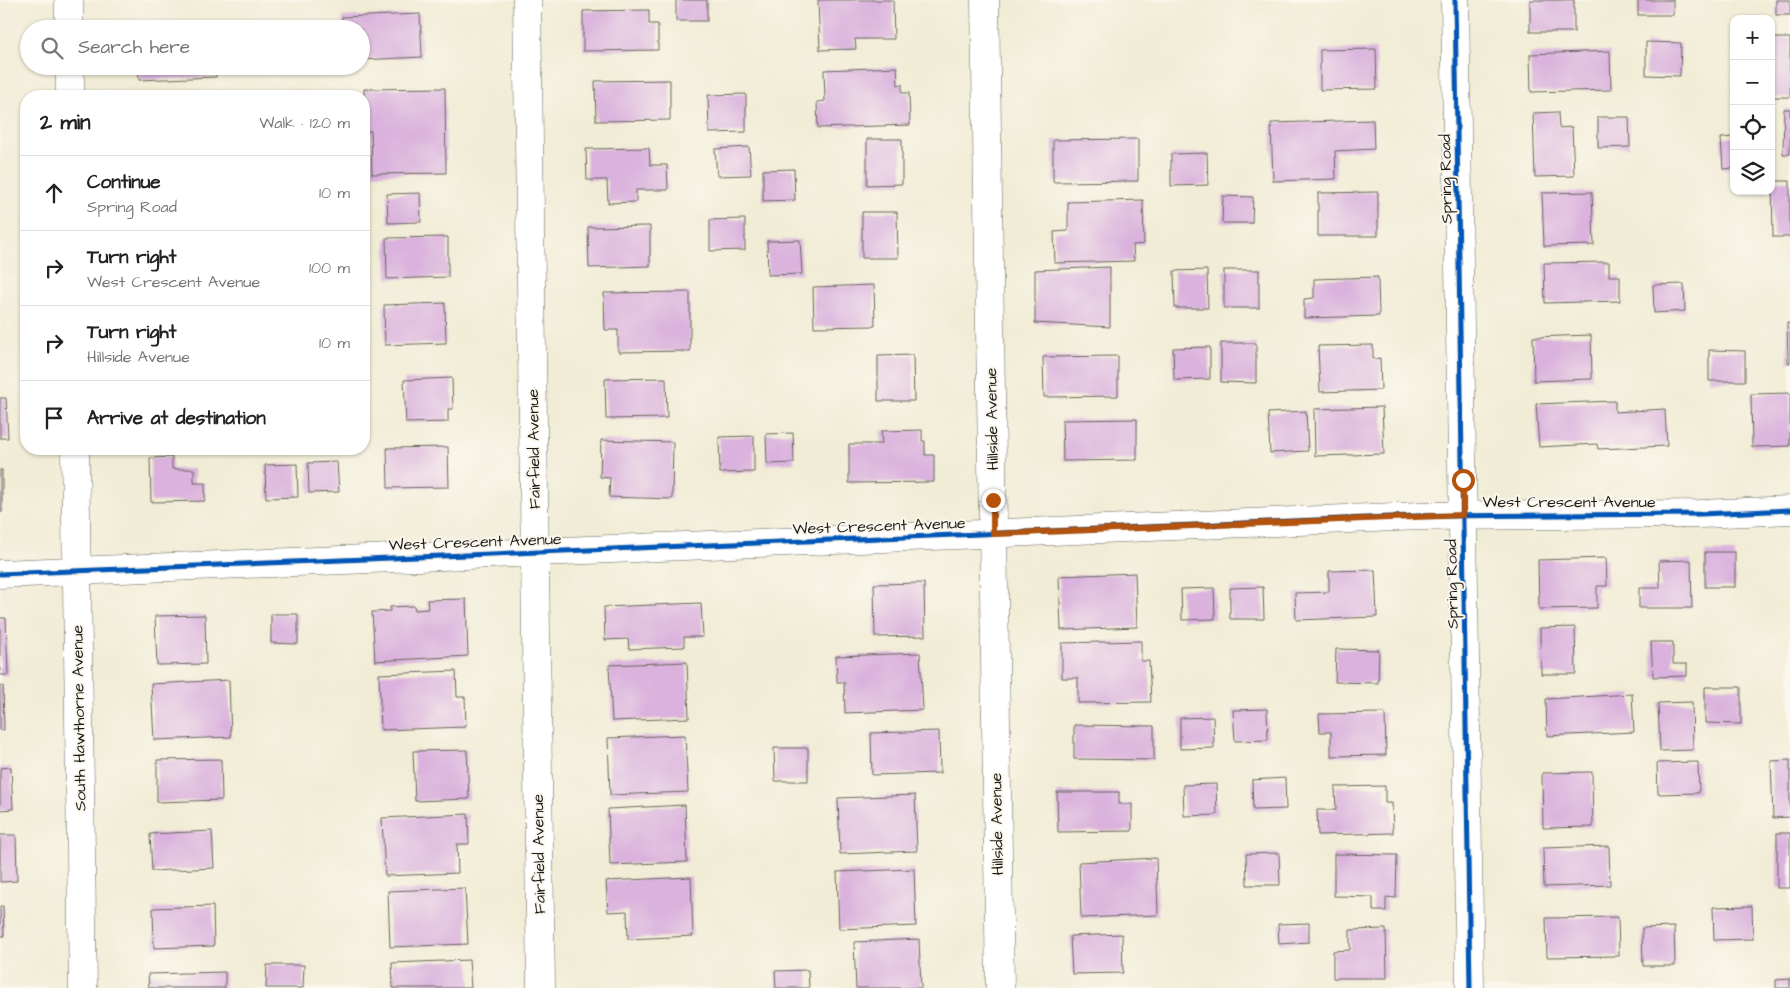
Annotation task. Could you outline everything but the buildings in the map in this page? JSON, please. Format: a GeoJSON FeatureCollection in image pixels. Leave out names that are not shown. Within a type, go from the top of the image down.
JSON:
{"type":"FeatureCollection","features":[{"type":"Feature","properties":{"kind":"street"},"geometry":{"type":"LineString","coordinates":[[69,0],[69,20]]}},
{"type":"Feature","properties":{"kind":"street","name":"Fairfield Avenue"},"geometry":{"type":"LineString","coordinates":[[527,0],[541,988]]}},
{"type":"Feature","properties":{"kind":"street","name":"Hillside Avenue"},"geometry":{"type":"LineString","coordinates":[[985,0],[1000,988]]}},
{"type":"Feature","properties":{"kind":"street","name":"Spring Road"},"geometry":{"type":"LineString","coordinates":[[1455,0],[1470,988]]}},
{"type":"Feature","properties":{"kind":"street"},"geometry":{"type":"LineString","coordinates":[[70,75],[70,90]]}},
{"type":"Feature","properties":{"kind":"street","name":"South Hawthorne Avenue"},"geometry":{"type":"LineString","coordinates":[[75,455],[83,988]]}},
{"type":"Feature","properties":{"kind":"street","name":"West Crescent Avenue"},"geometry":{"type":"LineString","coordinates":[[0,574],[1463,515],[1700,514],[1790,510]]}},
{"type":"Feature","properties":{"kind":"cycle path"},"geometry":{"type":"LineString","coordinates":[[1455,0],[1470,988]]}},
{"type":"Feature","properties":{"kind":"cycle path"},"geometry":{"type":"LineString","coordinates":[[0,574],[1420,516],[1700,514],[1790,510]]}},
{"type":"Feature","properties":{"kind":"route"},"geometry":{"type":"LineString","coordinates":[[993,500],[993,534],[1463,515],[1463,480]]}}]}
